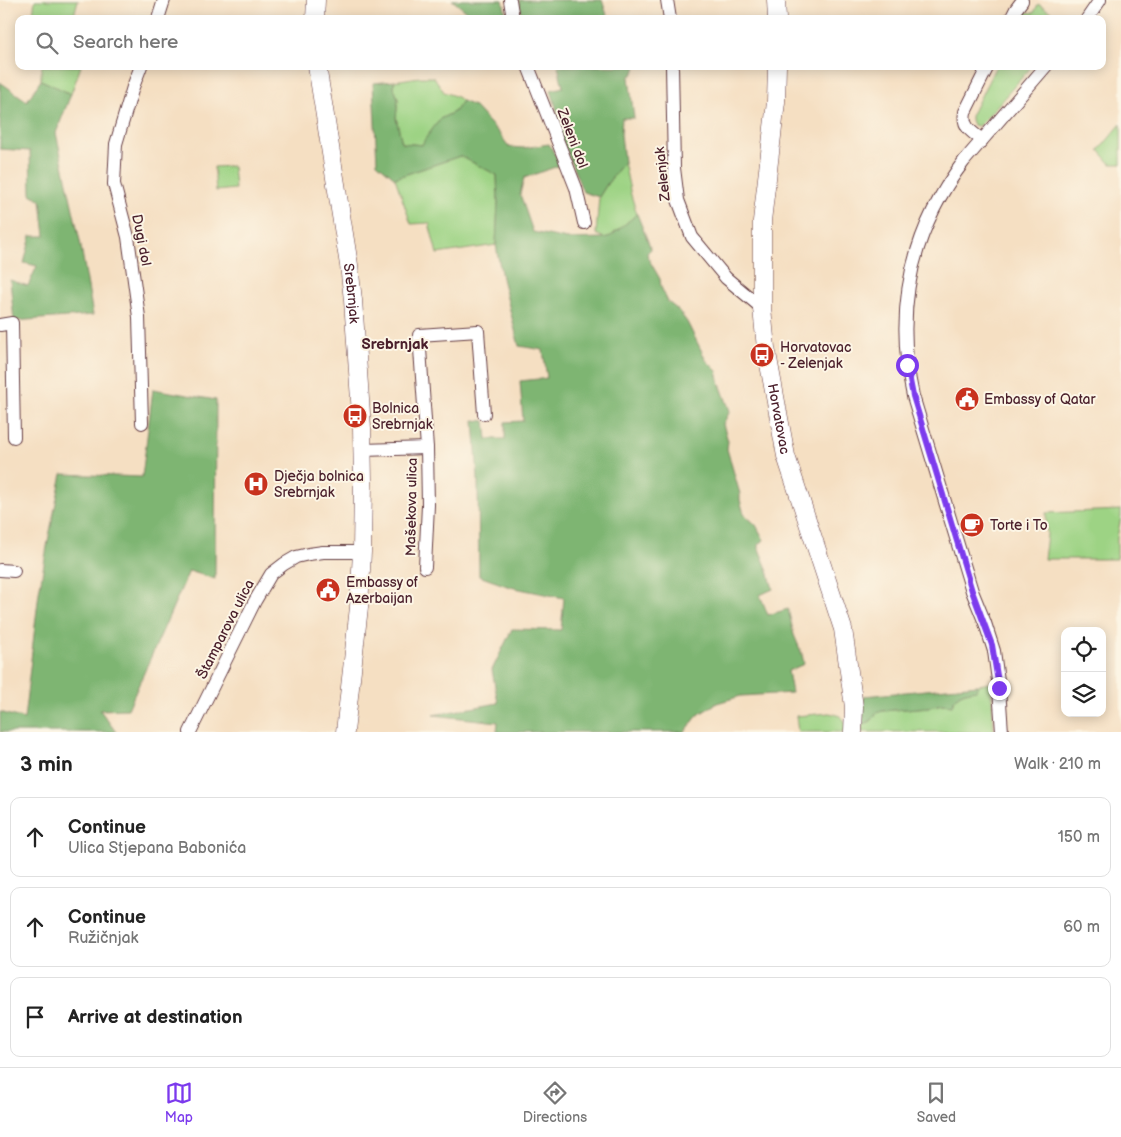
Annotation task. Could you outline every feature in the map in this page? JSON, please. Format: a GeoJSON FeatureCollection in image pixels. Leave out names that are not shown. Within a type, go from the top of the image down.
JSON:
{"type":"FeatureCollection","features":[{"type":"Feature","properties":{"kind":"street"},"geometry":{"type":"LineString","coordinates":[[159,15],[164,0]]}},
{"type":"Feature","properties":{"kind":"street"},"geometry":{"type":"LineString","coordinates":[[315,15],[316,0]]}},
{"type":"Feature","properties":{"kind":"street"},"geometry":{"type":"LineString","coordinates":[[510,0],[512,15]]}},
{"type":"Feature","properties":{"kind":"street"},"geometry":{"type":"LineString","coordinates":[[667,0],[669,15]]}},
{"type":"Feature","properties":{"kind":"street"},"geometry":{"type":"LineString","coordinates":[[776,0],[777,15]]}},
{"type":"Feature","properties":{"kind":"street"},"geometry":{"type":"LineString","coordinates":[[1090,15],[1100,0]]}},
{"type":"Feature","properties":{"kind":"street"},"geometry":{"type":"LineString","coordinates":[[1013,15],[1022,2]]}},
{"type":"Feature","properties":{"kind":"street","name":"Dugi dol"},"geometry":{"type":"LineString","coordinates":[[139,70],[116,144],[114,184],[128,237],[139,317],[142,423]]}},
{"type":"Feature","properties":{"kind":"street","name":"Srebrnjak"},"geometry":{"type":"LineString","coordinates":[[318,70],[349,265],[363,450],[362,552],[359,607],[345,732]]}},
{"type":"Feature","properties":{"kind":"street","name":"Zeleni dol"},"geometry":{"type":"LineString","coordinates":[[530,70],[576,188],[584,223]]}},
{"type":"Feature","properties":{"kind":"street","name":"Zelenjak"},"geometry":{"type":"LineString","coordinates":[[672,70],[674,168],[678,200],[692,237],[726,278],[762,308]]}},
{"type":"Feature","properties":{"kind":"street","name":"Horvatovac"},"geometry":{"type":"LineString","coordinates":[[777,70],[775,110],[762,221],[762,308],[766,348],[786,456],[843,629],[854,707],[853,732]]}},
{"type":"Feature","properties":{"kind":"street"},"geometry":{"type":"LineString","coordinates":[[982,140],[966,127],[964,119],[986,70]]}},
{"type":"Feature","properties":{"kind":"street"},"geometry":{"type":"LineString","coordinates":[[1002,732],[994,651],[972,591],[913,396],[907,365],[905,320],[907,294],[918,247],[939,199],[952,178],[982,140],[1043,70]]}},
{"type":"Feature","properties":{"kind":"street"},"geometry":{"type":"LineString","coordinates":[[0,325],[12,323],[14,437]]}},
{"type":"Feature","properties":{"kind":"street","name":"Mašekova ulica"},"geometry":{"type":"LineString","coordinates":[[425,567],[428,505],[427,448],[419,335],[478,331],[484,414]]}},
{"type":"Feature","properties":{"kind":"street","name":"Mašekova ulica"},"geometry":{"type":"LineString","coordinates":[[363,450],[427,448]]}},
{"type":"Feature","properties":{"kind":"street","name":"Štamparova ulica"},"geometry":{"type":"LineString","coordinates":[[190,732],[254,601],[272,574],[296,557],[323,552],[362,552]]}},
{"type":"Feature","properties":{"kind":"street"},"geometry":{"type":"LineString","coordinates":[[0,570],[14,571]]}},
{"type":"Feature","properties":{"kind":"green space"},"geometry":{"type":"Polygon","coordinates":[[[35,0],[78,0],[74,15],[33,14],[35,0]]]}},
{"type":"Feature","properties":{"kind":"green space"},"geometry":{"type":"Polygon","coordinates":[[[452,0],[503,0],[506,15],[471,15],[452,0]]]}},
{"type":"Feature","properties":{"kind":"green space"},"geometry":{"type":"Polygon","coordinates":[[[519,0],[602,0],[607,15],[521,15],[519,0]]]}},
{"type":"Feature","properties":{"kind":"green space"},"geometry":{"type":"Polygon","coordinates":[[[1038,4],[1056,15],[1023,15],[1034,13],[1038,4]]]}},
{"type":"Feature","properties":{"kind":"green space"},"geometry":{"type":"Polygon","coordinates":[[[42,70],[80,70],[71,94],[41,80],[42,70]]]}},
{"type":"Feature","properties":{"kind":"green space"},"geometry":{"type":"Polygon","coordinates":[[[559,70],[635,70],[629,77],[634,118],[622,118],[621,134],[624,162],[599,197],[583,192],[555,122],[558,114],[551,90],[563,87],[559,70]]]}},
{"type":"Feature","properties":{"kind":"green space"},"geometry":{"type":"Polygon","coordinates":[[[994,70],[1028,70],[982,123],[978,126],[973,125],[971,116],[994,70]]]}},
{"type":"Feature","properties":{"kind":"green space"},"geometry":{"type":"Polygon","coordinates":[[[434,77],[444,92],[462,101],[454,112],[440,119],[422,145],[402,143],[396,118],[398,99],[394,88],[394,81],[434,77]]]}},
{"type":"Feature","properties":{"kind":"green space"},"geometry":{"type":"Polygon","coordinates":[[[41,80],[71,94],[56,133],[80,241],[93,315],[14,321],[10,280],[28,286],[37,266],[24,263],[31,236],[45,236],[41,200],[31,194],[30,151],[0,149],[0,82],[27,101],[41,80]]]}},
{"type":"Feature","properties":{"kind":"green space"},"geometry":{"type":"Polygon","coordinates":[[[394,81],[394,88],[398,99],[396,118],[402,143],[422,145],[440,119],[454,112],[462,101],[474,106],[509,147],[524,148],[549,144],[561,165],[524,178],[520,194],[533,232],[567,239],[604,238],[611,236],[637,214],[651,249],[647,253],[648,258],[660,279],[661,287],[668,302],[678,310],[687,322],[706,360],[717,371],[730,411],[723,424],[728,441],[727,449],[744,514],[756,525],[764,540],[759,545],[759,549],[773,589],[760,595],[768,615],[788,609],[794,635],[802,654],[804,664],[788,671],[792,693],[741,696],[717,703],[698,715],[685,732],[497,732],[498,722],[433,715],[498,703],[492,670],[512,629],[561,630],[564,598],[510,587],[479,576],[478,480],[474,420],[485,421],[487,439],[505,439],[505,422],[523,421],[520,381],[547,378],[543,350],[519,346],[496,245],[497,175],[460,156],[395,178],[377,163],[373,83],[394,81]]]}},
{"type":"Feature","properties":{"kind":"green space"},"geometry":{"type":"Polygon","coordinates":[[[1121,124],[1121,164],[1111,164],[1099,150],[1121,124]]]}},
{"type":"Feature","properties":{"kind":"green space"},"geometry":{"type":"Polygon","coordinates":[[[460,156],[497,175],[496,245],[437,254],[429,223],[411,224],[395,178],[460,156]]]}},
{"type":"Feature","properties":{"kind":"green space"},"geometry":{"type":"Polygon","coordinates":[[[624,162],[637,214],[611,236],[604,238],[596,234],[599,197],[624,162]]]}},
{"type":"Feature","properties":{"kind":"green space"},"geometry":{"type":"Polygon","coordinates":[[[233,166],[235,189],[216,191],[214,167],[233,166]]]}},
{"type":"Feature","properties":{"kind":"green space"},"geometry":{"type":"Polygon","coordinates":[[[153,389],[216,400],[215,579],[189,571],[128,709],[100,710],[116,732],[0,732],[0,712],[24,719],[39,592],[62,474],[142,477],[153,389]]]}},
{"type":"Feature","properties":{"kind":"green space"},"geometry":{"type":"Polygon","coordinates":[[[1121,510],[1117,538],[1117,559],[1044,559],[1047,535],[1046,513],[1121,510]]]}},
{"type":"Feature","properties":{"kind":"green space"},"geometry":{"type":"Polygon","coordinates":[[[991,683],[994,732],[862,732],[862,725],[871,721],[877,713],[882,711],[942,704],[951,705],[961,694],[975,690],[978,685],[991,683]]]}},
{"type":"Feature","properties":{"kind":"green space"},"geometry":{"type":"Polygon","coordinates":[[[978,685],[976,690],[964,692],[958,696],[952,705],[942,704],[882,711],[877,713],[871,721],[862,725],[864,696],[978,685]]]}},
{"type":"Feature","properties":{"kind":"green space"},"geometry":{"type":"Polygon","coordinates":[[[829,713],[843,718],[846,724],[846,732],[798,732],[796,716],[829,713]]]}},
{"type":"Feature","properties":{"kind":"place","name":"Horvatovac - Zelenjak"},"geometry":{"type":"Point","coordinates":[762,355]}},
{"type":"Feature","properties":{"kind":"place","name":"Embassy of Qatar"},"geometry":{"type":"Point","coordinates":[967,399]}},
{"type":"Feature","properties":{"kind":"place","name":"Bolnica Srebrnjak"},"geometry":{"type":"Point","coordinates":[355,416]}},
{"type":"Feature","properties":{"kind":"place","name":"Dječja bolnica Srebrnjak"},"geometry":{"type":"Point","coordinates":[256,484]}},
{"type":"Feature","properties":{"kind":"place","name":"Torte i To"},"geometry":{"type":"Point","coordinates":[972,525]}},
{"type":"Feature","properties":{"kind":"place","name":"Embassy of Azerbaijan"},"geometry":{"type":"Point","coordinates":[328,590]}},
{"type":"Feature","properties":{"kind":"district","name":"Srebrnjak"},"geometry":{"type":"Point","coordinates":[395,344]}},
{"type":"Feature","properties":{"kind":"route"},"geometry":{"type":"LineString","coordinates":[[907,365],[913,396],[972,591],[994,651],[999,688]]}}]}
